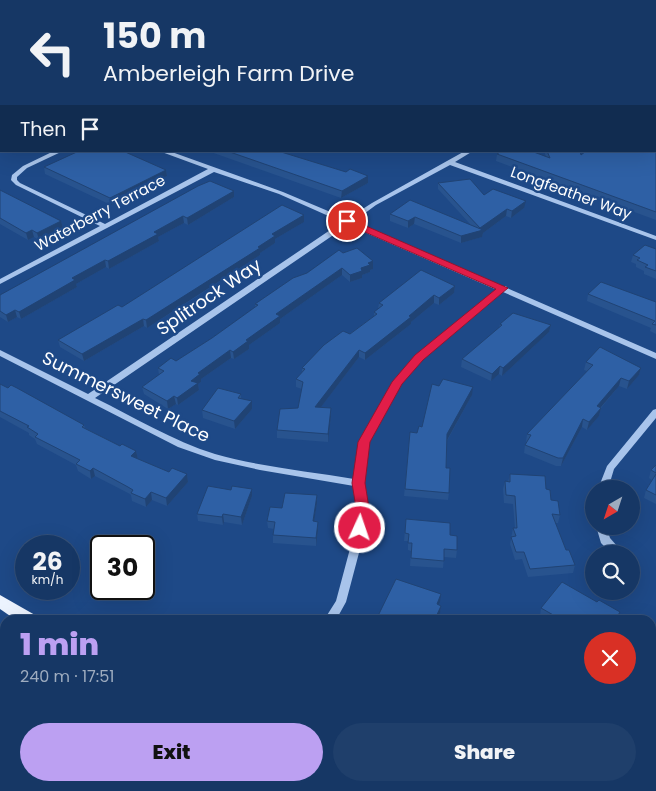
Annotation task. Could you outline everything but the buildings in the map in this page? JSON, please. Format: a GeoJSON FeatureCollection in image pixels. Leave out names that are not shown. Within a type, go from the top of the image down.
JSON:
{"type":"FeatureCollection","features":[{"type":"Feature","properties":{"kind":"main road"},"geometry":{"type":"LineString","coordinates":[[0,601],[21,615]]}},
{"type":"Feature","properties":{"kind":"street"},"geometry":{"type":"LineString","coordinates":[[58,152],[25,167],[14,176],[14,180],[18,184],[105,226]]}},
{"type":"Feature","properties":{"kind":"street"},"geometry":{"type":"LineString","coordinates":[[165,152],[281,192],[656,356]]}},
{"type":"Feature","properties":{"kind":"street","name":"Splitrock Way"},"geometry":{"type":"LineString","coordinates":[[88,398],[347,221],[468,152]]}},
{"type":"Feature","properties":{"kind":"street","name":"Longfeather Way"},"geometry":{"type":"LineString","coordinates":[[449,162],[656,238]]}},
{"type":"Feature","properties":{"kind":"street","name":"Waterberry Terrace"},"geometry":{"type":"LineString","coordinates":[[0,282],[214,169]]}},
{"type":"Feature","properties":{"kind":"street"},"geometry":{"type":"LineString","coordinates":[[333,615],[341,602],[364,514],[358,483],[364,442],[397,382],[419,358],[503,288]]}},
{"type":"Feature","properties":{"kind":"street","name":"Summersweet Place"},"geometry":{"type":"LineString","coordinates":[[0,354],[181,445],[215,457],[260,468],[358,483]]}},
{"type":"Feature","properties":{"kind":"street"},"geometry":{"type":"LineString","coordinates":[[605,480],[610,468],[656,412]]}},
{"type":"Feature","properties":{"kind":"route"},"geometry":{"type":"LineString","coordinates":[[347,221],[503,288],[419,358],[397,382],[364,442],[358,483],[364,514],[360,528]]}}]}
